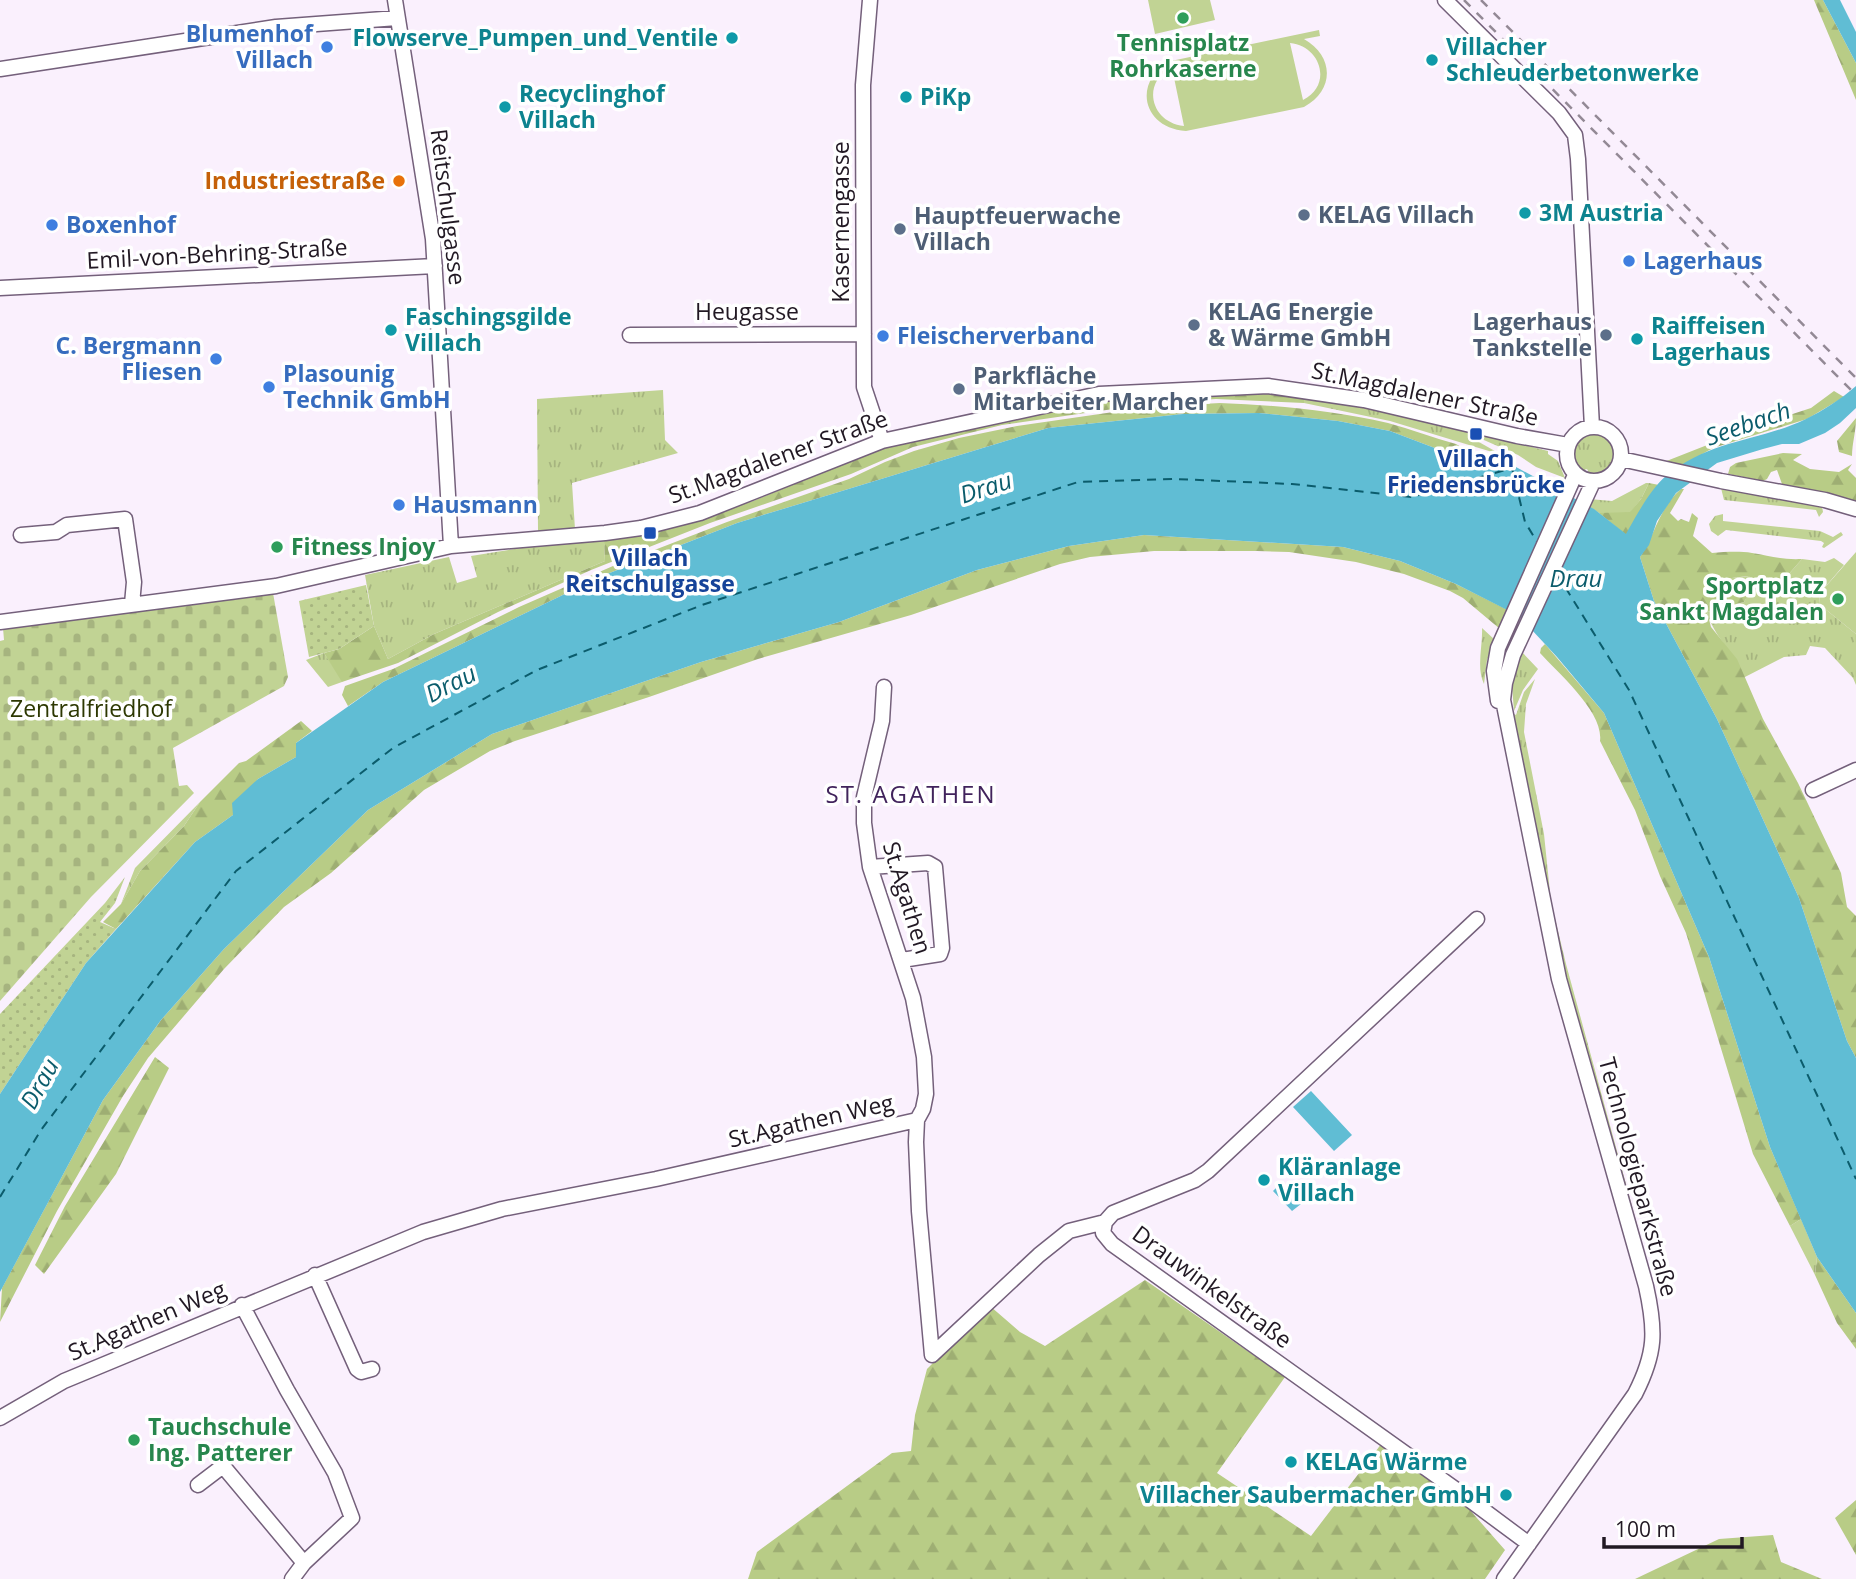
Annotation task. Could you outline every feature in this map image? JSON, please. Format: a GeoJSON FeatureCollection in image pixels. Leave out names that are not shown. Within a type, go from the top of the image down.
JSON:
{"type":"FeatureCollection","features":[{"type":"Feature","properties":{"kind":"street","name":"Reitschulgasse"},"geometry":{"type":"LineString","coordinates":[[395,0],[431,224],[451,546]]}},
{"type":"Feature","properties":{"kind":"street","name":"Kasernengasse"},"geometry":{"type":"LineString","coordinates":[[870,0],[863,85],[864,393],[882,441]]}},
{"type":"Feature","properties":{"kind":"street"},"geometry":{"type":"LineString","coordinates":[[1445,0],[1559,113],[1575,135],[1592,427]]}},
{"type":"Feature","properties":{"kind":"street"},"geometry":{"type":"LineString","coordinates":[[0,69],[276,27],[397,18]]}},
{"type":"Feature","properties":{"kind":"street","name":"Emil-von-Behring-Straße"},"geometry":{"type":"LineString","coordinates":[[0,288],[435,266]]}},
{"type":"Feature","properties":{"kind":"street","name":"Heugasse"},"geometry":{"type":"LineString","coordinates":[[630,335],[864,334]]}},
{"type":"Feature","properties":{"kind":"street","name":"St.Magdalener Straße"},"geometry":{"type":"LineString","coordinates":[[0,622],[276,586],[451,546],[641,528],[700,513],[882,441],[1099,394],[1262,386],[1364,400],[1471,426],[1568,445]]}},
{"type":"Feature","properties":{"kind":"street"},"geometry":{"type":"LineString","coordinates":[[1592,427],[1608,431],[1617,440],[1621,459],[1613,474],[1591,484],[1574,478],[1567,458],[1568,445],[1574,435],[1592,427]]}},
{"type":"Feature","properties":{"kind":"street"},"geometry":{"type":"LineString","coordinates":[[1621,459],[1825,500],[1856,509]]}},
{"type":"Feature","properties":{"kind":"street","name":"Technologieparkstraße"},"geometry":{"type":"LineString","coordinates":[[1512,750],[1496,690],[1494,664],[1498,649],[1574,478]]}},
{"type":"Feature","properties":{"kind":"street","name":"Technologieparkstraße"},"geometry":{"type":"LineString","coordinates":[[1504,1579],[1635,1394],[1651,1357],[1654,1325],[1646,1286],[1559,979],[1503,700],[1513,655],[1591,484]]}},
{"type":"Feature","properties":{"kind":"street"},"geometry":{"type":"LineString","coordinates":[[21,535],[56,531],[67,525],[125,519],[134,582],[132,604]]}},
{"type":"Feature","properties":{"kind":"street","name":"St.Agathen"},"geometry":{"type":"LineString","coordinates":[[884,687],[881,721],[864,797],[864,823],[870,867],[913,998],[924,1057],[926,1094],[918,1120]]}},
{"type":"Feature","properties":{"kind":"street"},"geometry":{"type":"LineString","coordinates":[[1814,790],[1856,770]]}},
{"type":"Feature","properties":{"kind":"street"},"geometry":{"type":"LineString","coordinates":[[870,867],[928,863],[935,867],[942,948],[940,954],[902,960]]}},
{"type":"Feature","properties":{"kind":"street","name":"Drauwinkelstraße"},"geometry":{"type":"LineString","coordinates":[[1477,919],[1208,1171],[1195,1180],[1113,1213],[1105,1222],[1103,1233],[1112,1244],[1529,1544]]}},
{"type":"Feature","properties":{"kind":"street","name":"St.Agathen Weg"},"geometry":{"type":"LineString","coordinates":[[0,1418],[64,1381],[423,1231],[502,1209],[656,1179],[918,1120],[916,1142],[919,1210],[932,1355],[1038,1255],[1069,1231],[1105,1222]]}},
{"type":"Feature","properties":{"kind":"street"},"geometry":{"type":"LineString","coordinates":[[315,1275],[357,1369],[361,1372],[372,1368]]}},
{"type":"Feature","properties":{"kind":"street"},"geometry":{"type":"LineString","coordinates":[[242,1305],[335,1473],[352,1518],[304,1563],[292,1579]]}},
{"type":"Feature","properties":{"kind":"street"},"geometry":{"type":"LineString","coordinates":[[198,1485],[223,1466],[304,1563]]}},
{"type":"Feature","properties":{"kind":"green space","name":"Tennisplatz Rohrkaserne"},"geometry":{"type":"Polygon","coordinates":[[[1148,0],[1210,0],[1215,20],[1155,34],[1148,0]]]}},
{"type":"Feature","properties":{"kind":"green space"},"geometry":{"type":"Polygon","coordinates":[[[1814,0],[1823,0],[1856,63],[1856,100],[1814,0]]]}},
{"type":"Feature","properties":{"kind":"green space"},"geometry":{"type":"Polygon","coordinates":[[[1319,30],[1320,36],[1304,39],[1321,54],[1327,73],[1321,92],[1304,107],[1186,131],[1160,122],[1147,102],[1151,80],[1171,61],[1319,30]],[[1290,43],[1303,100],[1318,85],[1319,67],[1316,58],[1309,51],[1290,43]],[[1172,68],[1156,83],[1154,102],[1164,118],[1184,126],[1172,68]]]}},
{"type":"Feature","properties":{"kind":"green space"},"geometry":{"type":"Polygon","coordinates":[[[663,390],[665,440],[678,453],[572,483],[575,529],[538,531],[537,399],[663,390]]]}},
{"type":"Feature","properties":{"kind":"green space"},"geometry":{"type":"Polygon","coordinates":[[[1834,391],[1844,397],[1807,419],[1713,448],[1681,466],[1664,462],[1753,427],[1811,408],[1834,391]]]}},
{"type":"Feature","properties":{"kind":"green space"},"geometry":{"type":"Polygon","coordinates":[[[1256,392],[1300,395],[1304,398],[1304,403],[1216,399],[1155,403],[1002,425],[913,447],[851,474],[710,523],[591,570],[498,612],[398,663],[342,682],[324,653],[339,649],[374,626],[388,659],[434,634],[605,561],[604,541],[652,534],[677,523],[753,501],[892,444],[1031,411],[1116,399],[1256,392]]]}},
{"type":"Feature","properties":{"kind":"green space"},"geometry":{"type":"Polygon","coordinates":[[[1300,395],[1334,400],[1467,431],[1470,437],[1502,455],[1390,421],[1304,403],[1304,398],[1300,395]]]}},
{"type":"Feature","properties":{"kind":"green space"},"geometry":{"type":"Polygon","coordinates":[[[1220,403],[1305,409],[1367,419],[1397,425],[1456,444],[1461,447],[1461,451],[1440,450],[1390,431],[1338,421],[1259,413],[1183,414],[1048,428],[737,523],[602,576],[383,682],[348,706],[342,695],[345,686],[393,669],[519,607],[613,566],[849,479],[914,451],[1017,426],[1148,407],[1220,403]]]}},
{"type":"Feature","properties":{"kind":"green space"},"geometry":{"type":"Polygon","coordinates":[[[1856,418],[1852,456],[1839,452],[1837,441],[1856,418]]]}},
{"type":"Feature","properties":{"kind":"green space"},"geometry":{"type":"Polygon","coordinates":[[[1475,433],[1548,451],[1548,454],[1558,461],[1565,478],[1536,467],[1518,455],[1477,437],[1475,433]]]}},
{"type":"Feature","properties":{"kind":"green space"},"geometry":{"type":"Polygon","coordinates":[[[1589,433],[1603,434],[1613,448],[1614,455],[1609,467],[1596,473],[1587,473],[1586,469],[1584,471],[1574,455],[1576,443],[1589,433]]]}},
{"type":"Feature","properties":{"kind":"green space"},"geometry":{"type":"Polygon","coordinates":[[[1783,453],[1802,454],[1793,460],[1810,469],[1839,472],[1852,464],[1848,470],[1856,478],[1856,501],[1782,484],[1777,470],[1771,472],[1763,481],[1728,474],[1730,467],[1736,463],[1783,453]]]}},
{"type":"Feature","properties":{"kind":"green space"},"geometry":{"type":"Polygon","coordinates":[[[1649,483],[1641,499],[1630,513],[1599,513],[1587,505],[1589,499],[1612,501],[1649,483]]]}},
{"type":"Feature","properties":{"kind":"green space"},"geometry":{"type":"Polygon","coordinates":[[[1649,483],[1659,485],[1626,535],[1599,513],[1630,512],[1649,483]]]}},
{"type":"Feature","properties":{"kind":"green space"},"geometry":{"type":"Polygon","coordinates":[[[1721,488],[1822,506],[1823,512],[1819,517],[1816,510],[1724,500],[1721,488]]]}},
{"type":"Feature","properties":{"kind":"green space"},"geometry":{"type":"Polygon","coordinates":[[[1681,489],[1684,489],[1670,513],[1678,521],[1681,519],[1689,522],[1692,513],[1698,518],[1693,536],[1712,553],[1742,552],[1802,559],[1781,583],[1761,582],[1748,576],[1708,581],[1709,587],[1754,585],[1744,602],[1707,612],[1711,627],[1737,659],[1763,719],[1798,783],[1841,873],[1847,907],[1856,916],[1856,1058],[1847,1041],[1799,898],[1717,719],[1654,601],[1640,557],[1663,512],[1681,489]]]}},
{"type":"Feature","properties":{"kind":"green space"},"geometry":{"type":"Polygon","coordinates":[[[1723,514],[1723,521],[1820,531],[1833,537],[1841,532],[1843,535],[1824,548],[1821,541],[1726,530],[1718,536],[1711,531],[1709,524],[1715,516],[1723,514]]]}},
{"type":"Feature","properties":{"kind":"green space"},"geometry":{"type":"Polygon","coordinates":[[[1144,535],[1343,547],[1400,561],[1456,584],[1508,610],[1500,629],[1463,598],[1404,574],[1356,562],[1289,552],[1154,551],[1090,557],[1060,564],[911,615],[758,659],[490,751],[424,790],[331,873],[284,907],[224,969],[148,1058],[123,1096],[57,1211],[0,1322],[2,1288],[103,1100],[161,1020],[224,949],[368,810],[492,734],[701,662],[839,622],[977,570],[1069,546],[1144,535]]]}},
{"type":"Feature","properties":{"kind":"green space"},"geometry":{"type":"Polygon","coordinates":[[[604,541],[605,561],[434,634],[388,659],[374,626],[365,575],[449,557],[457,583],[477,577],[471,556],[527,547],[604,541]]]}},
{"type":"Feature","properties":{"kind":"green space","name":"Sportplatz Sankt Magdalen"},"geometry":{"type":"Polygon","coordinates":[[[1856,552],[1856,634],[1819,604],[1820,593],[1856,552]]]}},
{"type":"Feature","properties":{"kind":"green space"},"geometry":{"type":"Polygon","coordinates":[[[1834,558],[1844,565],[1820,593],[1819,604],[1856,634],[1856,685],[1853,678],[1825,648],[1810,646],[1806,655],[1784,657],[1743,678],[1707,612],[1744,602],[1753,585],[1708,587],[1708,581],[1749,576],[1761,582],[1781,583],[1802,559],[1825,562],[1834,558]]]}},
{"type":"Feature","properties":{"kind":"green space"},"geometry":{"type":"Polygon","coordinates":[[[366,585],[374,626],[339,649],[309,657],[299,601],[366,585]]]}},
{"type":"Feature","properties":{"kind":"green space","name":"Zentralfriedhof"},"geometry":{"type":"Polygon","coordinates":[[[273,593],[288,677],[284,686],[173,748],[179,786],[187,785],[194,793],[91,897],[0,1001],[0,641],[4,640],[3,628],[273,593]]]}},
{"type":"Feature","properties":{"kind":"green space"},"geometry":{"type":"Polygon","coordinates":[[[1482,628],[1495,640],[1487,660],[1484,684],[1480,664],[1482,628]]]}},
{"type":"Feature","properties":{"kind":"green space"},"geometry":{"type":"Polygon","coordinates":[[[1545,644],[1604,713],[1709,957],[1770,1147],[1801,1219],[1790,1226],[1753,1154],[1686,933],[1660,876],[1635,810],[1600,741],[1595,718],[1588,706],[1540,653],[1545,644]]]}},
{"type":"Feature","properties":{"kind":"green space"},"geometry":{"type":"Polygon","coordinates":[[[1522,652],[1538,669],[1523,690],[1514,711],[1512,686],[1522,652]]]}},
{"type":"Feature","properties":{"kind":"green space"},"geometry":{"type":"Polygon","coordinates":[[[324,653],[342,679],[342,682],[328,687],[306,660],[324,653]]]}},
{"type":"Feature","properties":{"kind":"green space"},"geometry":{"type":"Polygon","coordinates":[[[1535,679],[1526,704],[1524,732],[1544,834],[1551,902],[1650,1272],[1567,989],[1508,704],[1509,694],[1512,713],[1516,715],[1524,692],[1535,679]]]}},
{"type":"Feature","properties":{"kind":"green space"},"geometry":{"type":"Polygon","coordinates":[[[301,721],[312,731],[296,743],[296,757],[258,779],[233,815],[195,842],[116,929],[103,922],[121,904],[140,871],[184,826],[200,802],[239,763],[246,761],[301,721]]]}},
{"type":"Feature","properties":{"kind":"green space"},"geometry":{"type":"Polygon","coordinates":[[[200,802],[184,826],[140,871],[121,904],[135,868],[200,802]]]}},
{"type":"Feature","properties":{"kind":"green space"},"geometry":{"type":"Polygon","coordinates":[[[125,877],[115,903],[100,922],[116,929],[86,963],[0,1094],[0,1014],[105,903],[125,877]]]}},
{"type":"Feature","properties":{"kind":"green space"},"geometry":{"type":"Polygon","coordinates":[[[155,1057],[169,1068],[116,1174],[44,1274],[35,1265],[65,1206],[155,1057]]]}},
{"type":"Feature","properties":{"kind":"green space"},"geometry":{"type":"Polygon","coordinates":[[[1801,1219],[1817,1257],[1815,1275],[1790,1226],[1801,1219]]]}},
{"type":"Feature","properties":{"kind":"green space"},"geometry":{"type":"Polygon","coordinates":[[[1817,1257],[1856,1313],[1856,1349],[1837,1323],[1815,1275],[1817,1257]]]}},
{"type":"Feature","properties":{"kind":"green space"},"geometry":{"type":"Polygon","coordinates":[[[1145,1280],[1285,1377],[1217,1473],[1311,1536],[1382,1443],[1469,1509],[1505,1550],[1485,1579],[748,1579],[757,1552],[892,1453],[911,1451],[915,1415],[927,1369],[990,1306],[1020,1332],[1045,1346],[1145,1280]]]}},
{"type":"Feature","properties":{"kind":"green space"},"geometry":{"type":"Polygon","coordinates":[[[1856,1500],[1856,1555],[1835,1518],[1856,1500]]]}},
{"type":"Feature","properties":{"kind":"green space"},"geometry":{"type":"Polygon","coordinates":[[[1773,1535],[1781,1562],[1822,1579],[1635,1579],[1719,1539],[1773,1535]]]}},
{"type":"Feature","properties":{"kind":"water"},"geometry":{"type":"Polygon","coordinates":[[[1823,0],[1840,0],[1856,32],[1856,63],[1823,0]]]}},
{"type":"Feature","properties":{"kind":"water","name":"Drau"},"geometry":{"type":"Polygon","coordinates":[[[1856,386],[1856,408],[1825,433],[1799,444],[1782,444],[1717,463],[1676,493],[1657,521],[1649,545],[1640,557],[1654,601],[1717,719],[1799,898],[1847,1041],[1856,1058],[1856,1313],[1817,1257],[1770,1147],[1709,957],[1604,713],[1557,657],[1519,616],[1456,584],[1400,561],[1343,547],[1144,535],[1069,546],[977,570],[839,622],[701,662],[492,734],[368,810],[224,949],[161,1020],[103,1100],[0,1292],[0,1094],[86,963],[195,842],[233,815],[232,803],[258,779],[296,757],[296,743],[383,682],[602,576],[737,523],[1048,428],[1183,414],[1259,413],[1338,421],[1390,431],[1440,450],[1461,451],[1499,464],[1510,471],[1516,467],[1594,509],[1626,534],[1655,488],[1683,464],[1717,448],[1806,419],[1856,386]]]}},
{"type":"Feature","properties":{"kind":"water"},"geometry":{"type":"Polygon","coordinates":[[[1311,1091],[1352,1135],[1334,1151],[1293,1107],[1311,1091]]]}},
{"type":"Feature","properties":{"kind":"water"},"geometry":{"type":"Polygon","coordinates":[[[1281,1183],[1301,1204],[1292,1211],[1273,1191],[1281,1183]]]}},
{"type":"Feature","properties":{"kind":"ferry route"},"geometry":{"type":"LineString","coordinates":[[0,1197],[41,1130],[236,871],[393,748],[537,670],[702,605],[1078,482],[1175,479],[1292,484],[1412,497],[1512,468],[1525,522],[1537,542]]}},
{"type":"Feature","properties":{"kind":"ferry route"},"geometry":{"type":"LineString","coordinates":[[1557,574],[1629,690],[1856,1179]]}},
{"type":"Feature","properties":{"kind":"railway"},"geometry":{"type":"LineString","coordinates":[[1464,0],[1856,395]]}},
{"type":"Feature","properties":{"kind":"railway"},"geometry":{"type":"LineString","coordinates":[[1481,0],[1856,378]]}},
{"type":"Feature","properties":{"kind":"place","name":"Tennisplatz Rohrkaserne"},"geometry":{"type":"Point","coordinates":[1183,18]}},
{"type":"Feature","properties":{"kind":"place","name":"Flowserve_Pumpen_und_Ventile"},"geometry":{"type":"Point","coordinates":[732,38]}},
{"type":"Feature","properties":{"kind":"place","name":"Blumenhof Villach"},"geometry":{"type":"Point","coordinates":[327,47]}},
{"type":"Feature","properties":{"kind":"place","name":"Villacher Schleuderbetonwerke"},"geometry":{"type":"Point","coordinates":[1432,60]}},
{"type":"Feature","properties":{"kind":"place","name":"PiKp"},"geometry":{"type":"Point","coordinates":[906,97]}},
{"type":"Feature","properties":{"kind":"place","name":"Recyclinghof Villach"},"geometry":{"type":"Point","coordinates":[505,107]}},
{"type":"Feature","properties":{"kind":"place","name":"Industriestraße"},"geometry":{"type":"Point","coordinates":[399,181]}},
{"type":"Feature","properties":{"kind":"place","name":"3M Austria"},"geometry":{"type":"Point","coordinates":[1525,213]}},
{"type":"Feature","properties":{"kind":"place","name":"KELAG Villach"},"geometry":{"type":"Point","coordinates":[1304,215]}},
{"type":"Feature","properties":{"kind":"place","name":"Boxenhof"},"geometry":{"type":"Point","coordinates":[52,225]}},
{"type":"Feature","properties":{"kind":"place","name":"Hauptfeuerwache Villach"},"geometry":{"type":"Point","coordinates":[900,229]}},
{"type":"Feature","properties":{"kind":"place","name":"Lagerhaus"},"geometry":{"type":"Point","coordinates":[1629,261]}},
{"type":"Feature","properties":{"kind":"place","name":"KELAG Energie & Wärme GmbH"},"geometry":{"type":"Point","coordinates":[1194,325]}},
{"type":"Feature","properties":{"kind":"place","name":"Faschingsgilde Villach"},"geometry":{"type":"Point","coordinates":[391,330]}},
{"type":"Feature","properties":{"kind":"place","name":"Lagerhaus Tankstelle"},"geometry":{"type":"Point","coordinates":[1606,335]}},
{"type":"Feature","properties":{"kind":"place","name":"Fleischerverband"},"geometry":{"type":"Point","coordinates":[883,336]}},
{"type":"Feature","properties":{"kind":"place","name":"Raiffeisen Lagerhaus"},"geometry":{"type":"Point","coordinates":[1637,339]}},
{"type":"Feature","properties":{"kind":"place","name":"C. Bergmann Fliesen"},"geometry":{"type":"Point","coordinates":[216,359]}},
{"type":"Feature","properties":{"kind":"place","name":"Plasounig Technik GmbH"},"geometry":{"type":"Point","coordinates":[269,387]}},
{"type":"Feature","properties":{"kind":"place","name":"Parkfläche Mitarbeiter Marcher"},"geometry":{"type":"Point","coordinates":[959,389]}},
{"type":"Feature","properties":{"kind":"place","name":"Villach Friedensbrücke"},"geometry":{"type":"Point","coordinates":[1476,434]}},
{"type":"Feature","properties":{"kind":"place","name":"Hausmann"},"geometry":{"type":"Point","coordinates":[399,505]}},
{"type":"Feature","properties":{"kind":"place","name":"Villach Reitschulgasse"},"geometry":{"type":"Point","coordinates":[650,533]}},
{"type":"Feature","properties":{"kind":"place","name":"Fitness Injoy"},"geometry":{"type":"Point","coordinates":[277,547]}},
{"type":"Feature","properties":{"kind":"place","name":"Sportplatz Sankt Magdalen"},"geometry":{"type":"Point","coordinates":[1838,599]}},
{"type":"Feature","properties":{"kind":"place","name":"Kläranlage Villach"},"geometry":{"type":"Point","coordinates":[1264,1180]}},
{"type":"Feature","properties":{"kind":"place","name":"Tauchschule Ing. Patterer"},"geometry":{"type":"Point","coordinates":[134,1440]}},
{"type":"Feature","properties":{"kind":"place","name":"KELAG Wärme"},"geometry":{"type":"Point","coordinates":[1291,1462]}},
{"type":"Feature","properties":{"kind":"place","name":"Villacher Saubermacher GmbH"},"geometry":{"type":"Point","coordinates":[1506,1495]}},
{"type":"Feature","properties":{"kind":"district","name":"ST. AGATHEN"},"geometry":{"type":"Point","coordinates":[911,795]}},
{"type":"Feature","properties":{"kind":"water label","name":"Seebach"},"geometry":{"type":"Point","coordinates":[1748,424]}}]}
